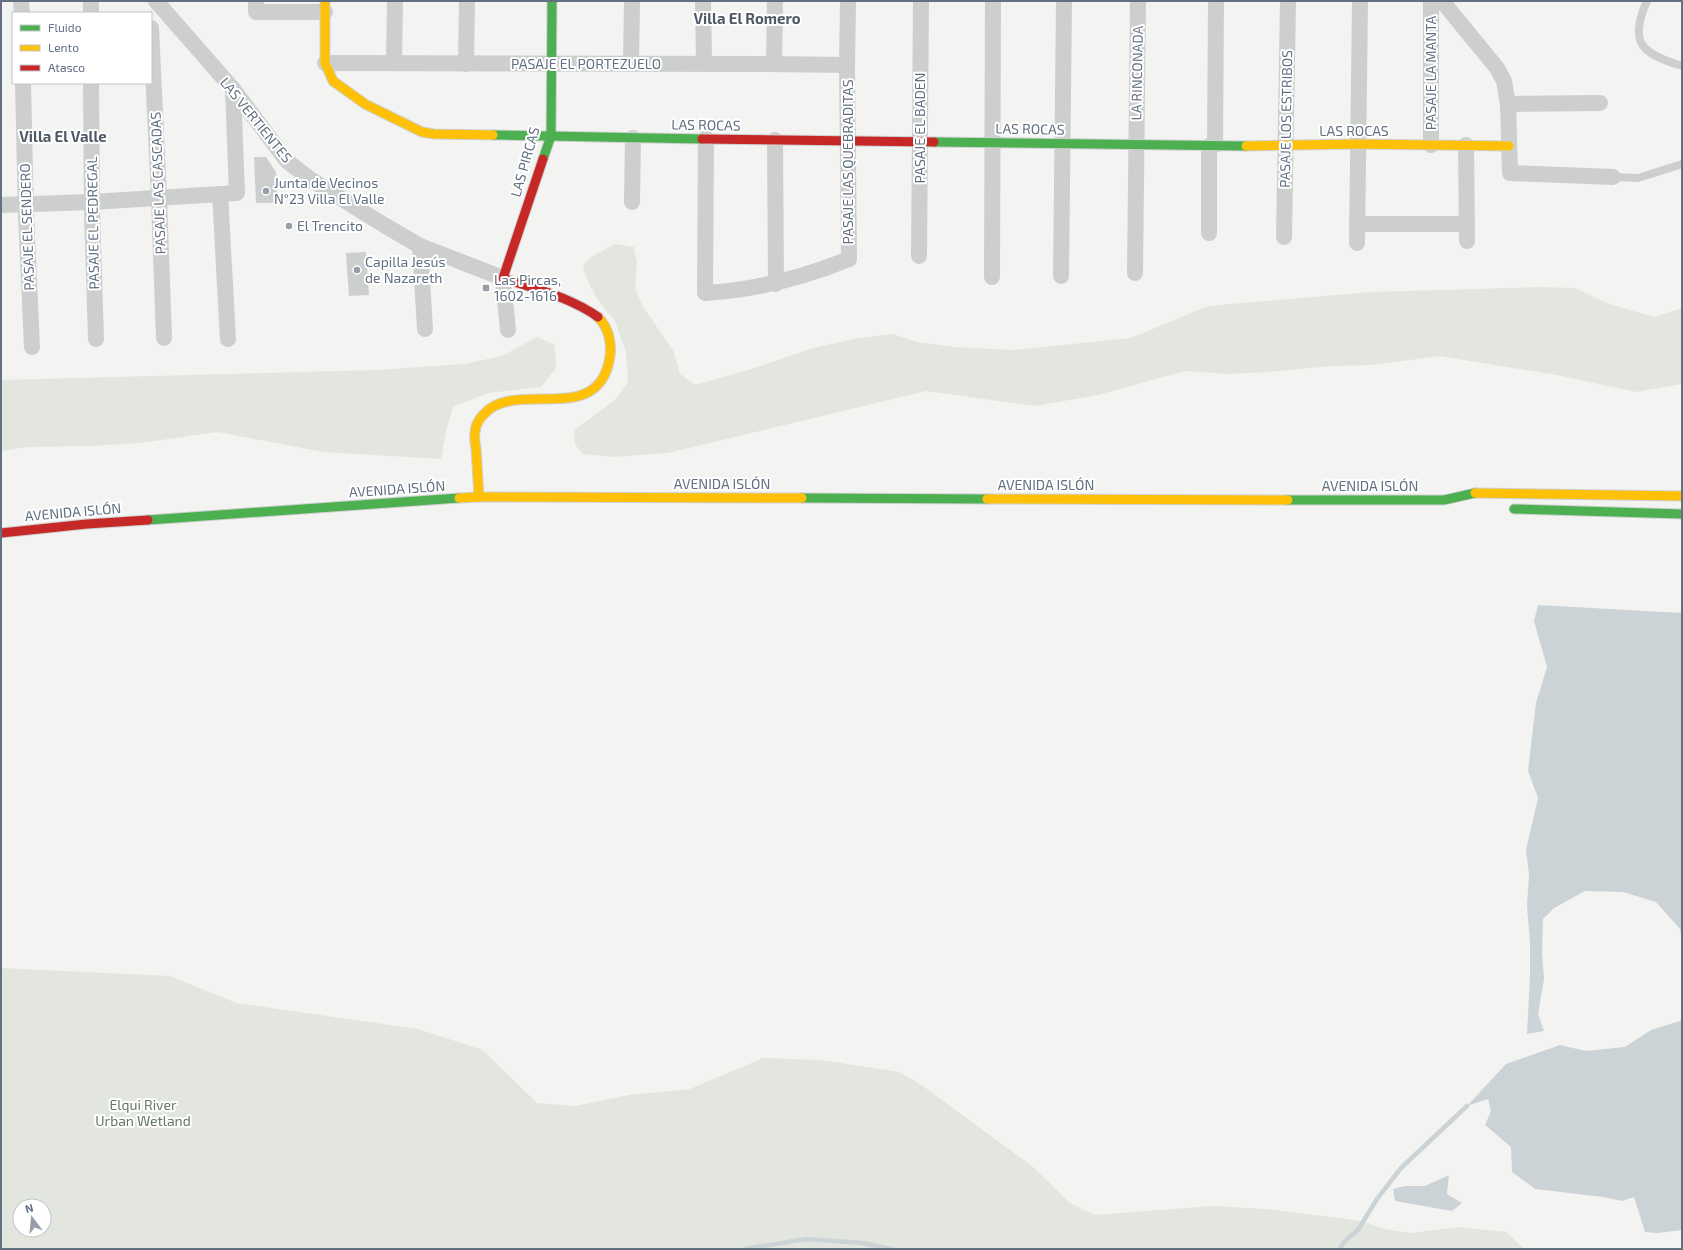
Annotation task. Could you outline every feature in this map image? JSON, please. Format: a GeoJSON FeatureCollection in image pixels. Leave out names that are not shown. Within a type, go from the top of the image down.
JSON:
{"type":"FeatureCollection","features":[{"type":"Feature","properties":{"kind":"street"},"geometry":{"type":"LineString","coordinates":[[21,1],[22,12]]}},
{"type":"Feature","properties":{"kind":"street"},"geometry":{"type":"LineString","coordinates":[[91,1],[91,12]]}},
{"type":"Feature","properties":{"kind":"street"},"geometry":{"type":"LineString","coordinates":[[150,1],[150,12]]}},
{"type":"Feature","properties":{"kind":"street","name":"LAS VERTIENTES"},"geometry":{"type":"LineString","coordinates":[[156,1],[233,89],[287,160],[310,179],[384,226],[420,246],[585,309],[598,317],[607,330],[611,346],[610,360],[606,372],[598,387],[588,394],[573,398],[515,400],[498,404],[485,412],[478,421],[475,432],[479,497]]}},
{"type":"Feature","properties":{"kind":"street"},"geometry":{"type":"LineString","coordinates":[[256,1],[256,12],[325,6],[325,63]]}},
{"type":"Feature","properties":{"kind":"street"},"geometry":{"type":"LineString","coordinates":[[394,63],[395,1]]}},
{"type":"Feature","properties":{"kind":"street"},"geometry":{"type":"LineString","coordinates":[[466,64],[467,1]]}},
{"type":"Feature","properties":{"kind":"street","name":"LAS PIRCAS"},"geometry":{"type":"LineString","coordinates":[[503,278],[551,136],[552,1]]}},
{"type":"Feature","properties":{"kind":"street"},"geometry":{"type":"LineString","coordinates":[[631,63],[632,1]]}},
{"type":"Feature","properties":{"kind":"street"},"geometry":{"type":"LineString","coordinates":[[703,1],[704,63]]}},
{"type":"Feature","properties":{"kind":"street"},"geometry":{"type":"LineString","coordinates":[[774,64],[775,1]]}},
{"type":"Feature","properties":{"kind":"street","name":"PASAJE LAS QUEBRADITAS"},"geometry":{"type":"LineString","coordinates":[[706,138],[705,293],[725,292],[776,284],[814,273],[849,260],[847,65],[848,1]]}},
{"type":"Feature","properties":{"kind":"street","name":"PASAJE EL BADEN"},"geometry":{"type":"LineString","coordinates":[[919,256],[921,1]]}},
{"type":"Feature","properties":{"kind":"street"},"geometry":{"type":"LineString","coordinates":[[992,277],[993,1]]}},
{"type":"Feature","properties":{"kind":"street"},"geometry":{"type":"LineString","coordinates":[[1061,276],[1064,1]]}},
{"type":"Feature","properties":{"kind":"street","name":"LA RINCONADA"},"geometry":{"type":"LineString","coordinates":[[1135,273],[1138,1]]}},
{"type":"Feature","properties":{"kind":"street"},"geometry":{"type":"LineString","coordinates":[[1209,233],[1216,1]]}},
{"type":"Feature","properties":{"kind":"street","name":"PASAJE LOS ESTRIBOS"},"geometry":{"type":"LineString","coordinates":[[1284,237],[1288,1]]}},
{"type":"Feature","properties":{"kind":"street"},"geometry":{"type":"LineString","coordinates":[[1357,242],[1357,144],[1360,1]]}},
{"type":"Feature","properties":{"kind":"street","name":"PASAJE LA MANTA"},"geometry":{"type":"LineString","coordinates":[[1431,1],[1431,145]]}},
{"type":"Feature","properties":{"kind":"street"},"geometry":{"type":"LineString","coordinates":[[1442,1],[1497,68],[1504,81],[1508,104],[1510,173],[1613,177]]}},
{"type":"Feature","properties":{"kind":"street","name":"PASAJE LAS CASCADAS"},"geometry":{"type":"LineString","coordinates":[[152,49],[164,338]]}},
{"type":"Feature","properties":{"kind":"street","name":"PASAJE EL PORTEZUELO"},"geometry":{"type":"LineString","coordinates":[[325,63],[704,63],[847,65]]}},
{"type":"Feature","properties":{"kind":"street","name":"LAS ROCAS"},"geometry":{"type":"LineString","coordinates":[[325,63],[333,81],[365,104],[422,132],[434,134],[920,142],[1509,146]]}},
{"type":"Feature","properties":{"kind":"street","name":"PASAJE EL SENDERO"},"geometry":{"type":"LineString","coordinates":[[23,84],[32,346]]}},
{"type":"Feature","properties":{"kind":"street","name":"PASAJE EL PEDREGAL"},"geometry":{"type":"LineString","coordinates":[[91,84],[92,202],[96,339]]}},
{"type":"Feature","properties":{"kind":"street"},"geometry":{"type":"LineString","coordinates":[[1,205],[92,202],[237,193],[233,89]]}},
{"type":"Feature","properties":{"kind":"street"},"geometry":{"type":"LineString","coordinates":[[1508,104],[1600,103]]}},
{"type":"Feature","properties":{"kind":"street"},"geometry":{"type":"LineString","coordinates":[[632,202],[633,138]]}},
{"type":"Feature","properties":{"kind":"street"},"geometry":{"type":"LineString","coordinates":[[776,140],[776,284]]}},
{"type":"Feature","properties":{"kind":"street"},"geometry":{"type":"LineString","coordinates":[[1466,146],[1467,241]]}},
{"type":"Feature","properties":{"kind":"street"},"geometry":{"type":"LineString","coordinates":[[220,194],[228,339]]}},
{"type":"Feature","properties":{"kind":"street"},"geometry":{"type":"LineString","coordinates":[[1357,224],[1467,224]]}},
{"type":"Feature","properties":{"kind":"street"},"geometry":{"type":"LineString","coordinates":[[420,246],[425,329]]}},
{"type":"Feature","properties":{"kind":"street"},"geometry":{"type":"LineString","coordinates":[[503,278],[508,330]]}},
{"type":"Feature","properties":{"kind":"street","name":"AVENIDA ISLÓN"},"geometry":{"type":"LineString","coordinates":[[1,533],[87,524],[479,497],[1444,500],[1473,493],[1682,496]]}},
{"type":"Feature","properties":{"kind":"street","name":"AVENIDA ISLÓN"},"geometry":{"type":"LineString","coordinates":[[1444,500],[1457,505]]}},
{"type":"Feature","properties":{"kind":"street"},"geometry":{"type":"LineString","coordinates":[[1503,509],[1682,514]]}},
{"type":"Feature","properties":{"kind":"lane"},"geometry":{"type":"LineString","coordinates":[[1646,1],[1638,23],[1638,38],[1646,50],[1660,59],[1682,66]]}},
{"type":"Feature","properties":{"kind":"lane"},"geometry":{"type":"LineString","coordinates":[[1613,177],[1638,178],[1682,164]]}},
{"type":"Feature","properties":{"kind":"green space"},"geometry":{"type":"Polygon","coordinates":[[[615,244],[634,247],[637,262],[635,289],[644,308],[674,352],[680,374],[695,385],[752,369],[813,348],[859,338],[893,334],[917,342],[954,347],[1014,350],[1131,338],[1208,306],[1370,292],[1540,287],[1575,288],[1609,304],[1654,317],[1682,308],[1682,384],[1636,392],[1557,375],[1439,356],[1373,365],[1331,366],[1268,372],[1228,374],[1185,371],[1098,395],[1035,406],[926,391],[668,453],[613,457],[582,454],[575,444],[574,430],[615,400],[628,382],[626,352],[615,321],[597,299],[585,275],[583,266],[591,257],[615,244]]]}},
{"type":"Feature","properties":{"kind":"green space"},"geometry":{"type":"Polygon","coordinates":[[[537,337],[555,345],[556,368],[541,387],[488,393],[453,407],[446,431],[441,459],[323,452],[218,432],[140,443],[91,446],[28,447],[1,451],[1,380],[377,370],[464,364],[502,356],[537,337]]]}},
{"type":"Feature","properties":{"kind":"green space","name":"Elqui River Urban Wetland"},"geometry":{"type":"Polygon","coordinates":[[[1,968],[170,976],[236,1003],[418,1029],[483,1050],[537,1103],[575,1106],[629,1095],[690,1089],[763,1058],[821,1060],[899,1072],[920,1084],[1032,1166],[1070,1203],[1095,1215],[1211,1206],[1266,1209],[1365,1222],[1384,1229],[1410,1233],[1458,1227],[1506,1232],[1524,1249],[1,1249],[1,968]]]}},
{"type":"Feature","properties":{"kind":"shaded area"},"geometry":{"type":"Polygon","coordinates":[[[1538,605],[1682,613],[1682,939],[1680,929],[1656,902],[1623,892],[1585,891],[1554,908],[1543,919],[1542,953],[1544,979],[1538,1014],[1544,1031],[1527,1034],[1530,942],[1527,906],[1529,875],[1526,850],[1538,798],[1528,771],[1536,703],[1547,667],[1534,621],[1538,605]]]}},
{"type":"Feature","properties":{"kind":"shaded area"},"geometry":{"type":"Polygon","coordinates":[[[1682,1018],[1682,1230],[1658,1233],[1645,1232],[1634,1197],[1622,1201],[1603,1197],[1535,1189],[1512,1172],[1511,1147],[1485,1125],[1491,1111],[1488,1099],[1467,1106],[1506,1064],[1560,1045],[1586,1051],[1625,1047],[1651,1030],[1680,1021],[1682,1018]]]}},
{"type":"Feature","properties":{"kind":"shaded area"},"geometry":{"type":"Polygon","coordinates":[[[1449,1175],[1447,1194],[1462,1203],[1452,1211],[1395,1201],[1393,1189],[1406,1186],[1425,1186],[1449,1175]]]}},
{"type":"Feature","properties":{"kind":"building","name":"Junta de Vecinos N°23 Villa El Valle"},"geometry":{"type":"Polygon","coordinates":[[[254,157],[266,157],[276,172],[277,203],[256,203],[254,157]]]}},
{"type":"Feature","properties":{"kind":"building","name":"Capilla Jesús de Nazareth"},"geometry":{"type":"Polygon","coordinates":[[[366,252],[369,295],[349,296],[346,253],[366,252]]]}},
{"type":"Feature","properties":{"kind":"waterway"},"geometry":{"type":"LineString","coordinates":[[1340,1249],[1345,1241],[1358,1230],[1377,1199],[1401,1168],[1467,1106]]}},
{"type":"Feature","properties":{"kind":"waterway"},"geometry":{"type":"LineString","coordinates":[[745,1249],[806,1239],[862,1243],[892,1249]]}},
{"type":"Feature","properties":{"kind":"traffic: fast"},"geometry":{"type":"LineString","coordinates":[[543,159],[551,136],[552,1]]}},
{"type":"Feature","properties":{"kind":"traffic: fast"},"geometry":{"type":"LineString","coordinates":[[493,135],[702,139]]}},
{"type":"Feature","properties":{"kind":"traffic: fast"},"geometry":{"type":"LineString","coordinates":[[934,142],[1246,146]]}},
{"type":"Feature","properties":{"kind":"traffic: fast"},"geometry":{"type":"LineString","coordinates":[[1288,500],[1444,500],[1475,493]]}},
{"type":"Feature","properties":{"kind":"traffic: fast"},"geometry":{"type":"LineString","coordinates":[[148,520],[459,498]]}},
{"type":"Feature","properties":{"kind":"traffic: fast"},"geometry":{"type":"LineString","coordinates":[[802,498],[987,499]]}},
{"type":"Feature","properties":{"kind":"traffic: fast"},"geometry":{"type":"LineString","coordinates":[[1514,509],[1682,514]]}},
{"type":"Feature","properties":{"kind":"traffic: slow"},"geometry":{"type":"LineString","coordinates":[[325,1],[325,63],[333,81],[365,104],[422,132],[434,134],[493,135]]}},
{"type":"Feature","properties":{"kind":"traffic: slow"},"geometry":{"type":"LineString","coordinates":[[1246,146],[1357,144],[1509,146]]}},
{"type":"Feature","properties":{"kind":"traffic: slow"},"geometry":{"type":"LineString","coordinates":[[479,497],[475,442],[476,428],[479,420],[484,414],[498,404],[516,400],[574,397],[591,391],[603,378],[610,356],[610,345],[607,330],[598,317]]}},
{"type":"Feature","properties":{"kind":"traffic: slow"},"geometry":{"type":"LineString","coordinates":[[1475,493],[1682,496]]}},
{"type":"Feature","properties":{"kind":"traffic: slow"},"geometry":{"type":"LineString","coordinates":[[459,498],[802,498]]}},
{"type":"Feature","properties":{"kind":"traffic: slow"},"geometry":{"type":"LineString","coordinates":[[987,499],[1288,500]]}},
{"type":"Feature","properties":{"kind":"traffic: jam"},"geometry":{"type":"LineString","coordinates":[[702,139],[934,142]]}},
{"type":"Feature","properties":{"kind":"traffic: jam"},"geometry":{"type":"LineString","coordinates":[[543,159],[503,278],[564,299],[598,317]]}},
{"type":"Feature","properties":{"kind":"traffic: jam"},"geometry":{"type":"LineString","coordinates":[[1,533],[87,524],[148,520]]}},
{"type":"Feature","properties":{"kind":"place","name":"Junta de Vecinos N°23 Villa El Valle"},"geometry":{"type":"Point","coordinates":[266,191]}},
{"type":"Feature","properties":{"kind":"place","name":"El Trencito"},"geometry":{"type":"Point","coordinates":[289,226]}},
{"type":"Feature","properties":{"kind":"place","name":"Capilla Jesús de Nazareth"},"geometry":{"type":"Point","coordinates":[357,270]}},
{"type":"Feature","properties":{"kind":"place","name":"Las Pircas, 1602-1616"},"geometry":{"type":"Point","coordinates":[486,288]}},
{"type":"Feature","properties":{"kind":"district","name":"Villa El Romero"},"geometry":{"type":"Point","coordinates":[747,19]}},
{"type":"Feature","properties":{"kind":"district","name":"Villa El Valle"},"geometry":{"type":"Point","coordinates":[63,137]}}]}
